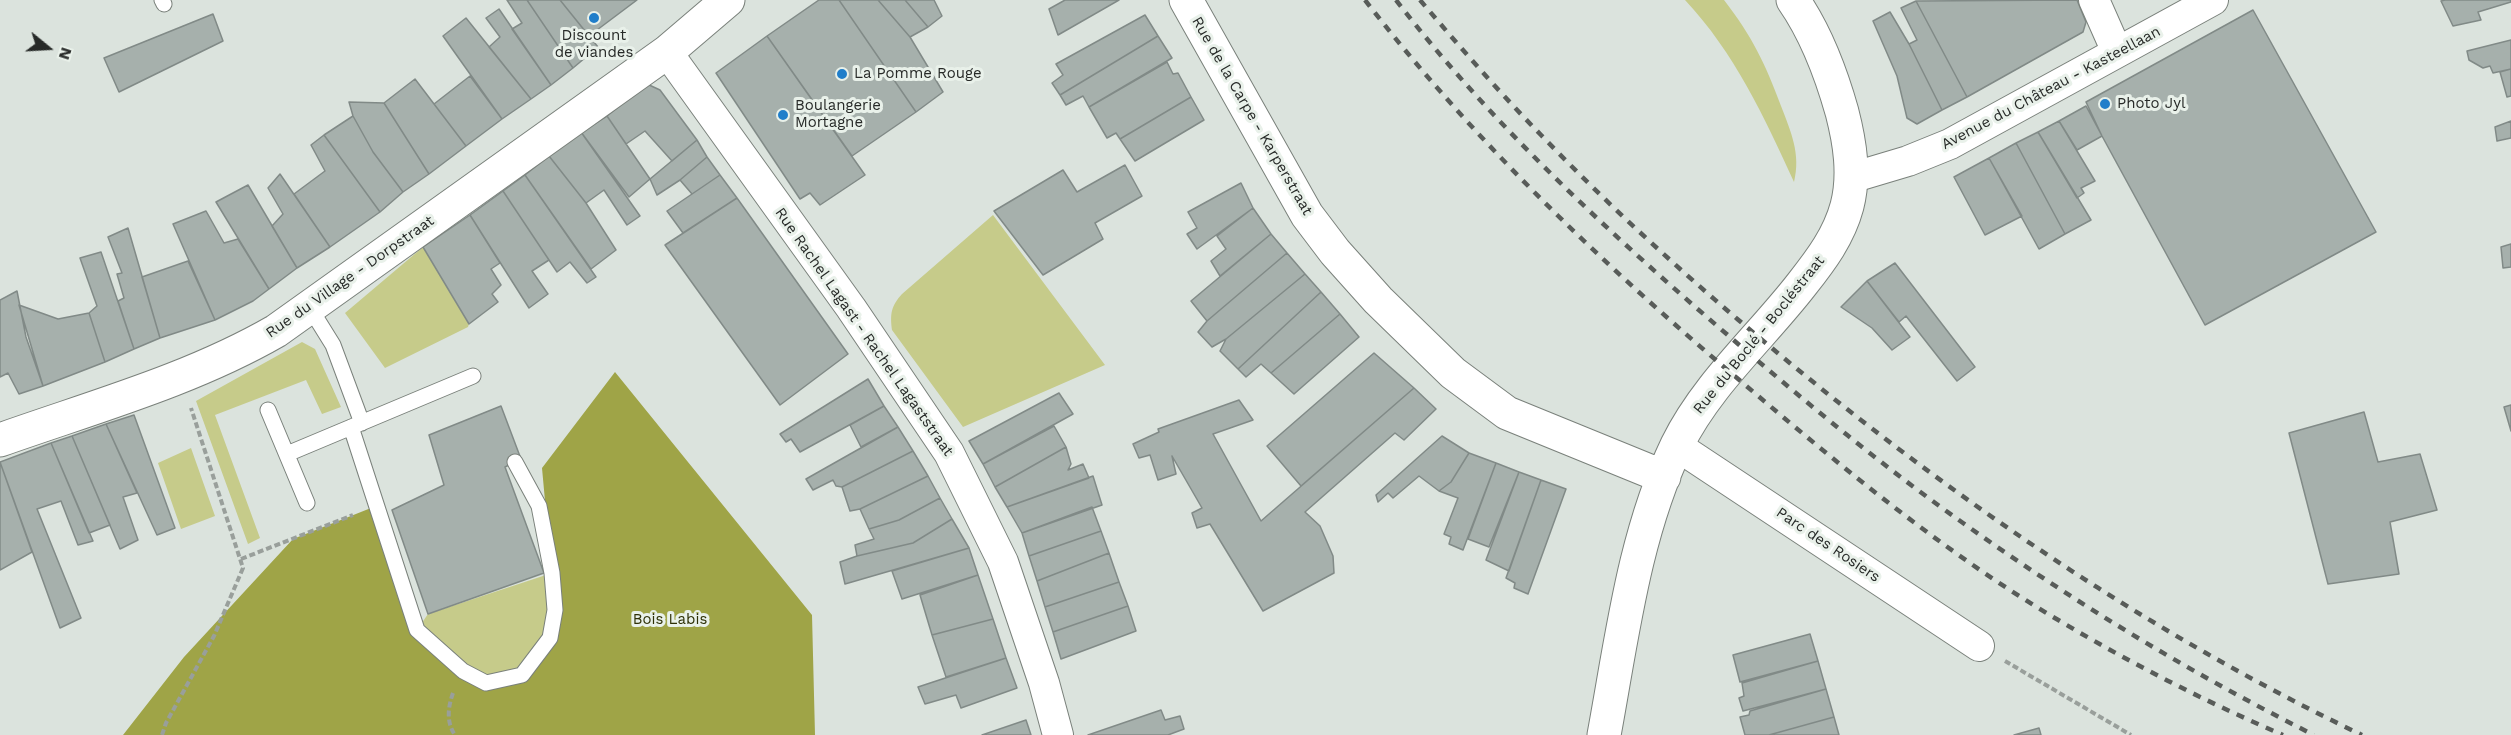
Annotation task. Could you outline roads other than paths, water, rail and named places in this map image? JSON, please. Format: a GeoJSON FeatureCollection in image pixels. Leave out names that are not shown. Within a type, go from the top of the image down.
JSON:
{"type":"FeatureCollection","features":[{"type":"Feature","properties":{"kind":"street"},"geometry":{"type":"LineString","coordinates":[[667,52],[728,0]]}},
{"type":"Feature","properties":{"kind":"street","name":"Rue de la Carpe - Karperstraat"},"geometry":{"type":"LineString","coordinates":[[1186,0],[1307,215],[1335,252],[1378,300],[1453,373],[1507,413],[1664,477]]}},
{"type":"Feature","properties":{"kind":"street","name":"Rue du Boclé - Bocléstraat"},"geometry":{"type":"LineString","coordinates":[[1604,735],[1631,589],[1664,477],[1677,446],[1702,403],[1789,301],[1830,246],[1847,206],[1851,178],[1849,146],[1838,99],[1815,37],[1793,0]]}},
{"type":"Feature","properties":{"kind":"street"},"geometry":{"type":"LineString","coordinates":[[2094,0],[2117,52]]}},
{"type":"Feature","properties":{"kind":"street","name":"Avenue du Château - Kasteellaan"},"geometry":{"type":"LineString","coordinates":[[1851,178],[1908,161],[1950,144],[2214,0]]}},
{"type":"Feature","properties":{"kind":"street","name":"Rue du Village - Dorpstraat"},"geometry":{"type":"LineString","coordinates":[[0,440],[180,376],[255,343],[309,309],[667,52]]}},
{"type":"Feature","properties":{"kind":"street","name":"Rue Rachel Lagast - Rachel Lagaststraat"},"geometry":{"type":"LineString","coordinates":[[667,52],[851,308],[949,453],[1003,562],[1044,683],[1058,735]]}},
{"type":"Feature","properties":{"kind":"street","name":"Parc des Rosiers"},"geometry":{"type":"LineString","coordinates":[[1677,446],[1979,646]]}},
{"type":"Feature","properties":{"kind":"lane"},"geometry":{"type":"LineString","coordinates":[[309,309],[333,345],[357,425],[376,506],[417,630],[462,671],[486,683],[522,675],[550,638],[555,610],[552,573],[538,506],[514,462]]}},
{"type":"Feature","properties":{"kind":"lane"},"geometry":{"type":"LineString","coordinates":[[287,454],[473,376]]}},
{"type":"Feature","properties":{"kind":"lane"},"geometry":{"type":"LineString","coordinates":[[268,410],[307,503]]}},
{"type":"Feature","properties":{"kind":"railway"},"geometry":{"type":"LineString","coordinates":[[1365,0],[1450,102],[1541,199],[1588,245],[1687,335],[1845,468],[1957,554],[2035,606],[2157,675],[2283,735]]}},
{"type":"Feature","properties":{"kind":"railway"},"geometry":{"type":"LineString","coordinates":[[1396,0],[1467,85],[1584,206],[1708,318],[1865,449],[1963,523],[2091,609],[2223,687],[2314,735]]}},
{"type":"Feature","properties":{"kind":"railway"},"geometry":{"type":"LineString","coordinates":[[1420,0],[1510,102],[1612,206],[1761,339],[1838,402],[1962,496],[2091,583],[2224,663],[2362,735]]}},
{"type":"Feature","properties":{"kind":"place","name":"Discount de viandes"},"geometry":{"type":"Point","coordinates":[594,18]}},
{"type":"Feature","properties":{"kind":"place","name":"La Pomme Rouge"},"geometry":{"type":"Point","coordinates":[842,74]}},
{"type":"Feature","properties":{"kind":"place","name":"Photo Jyl"},"geometry":{"type":"Point","coordinates":[2105,104]}},
{"type":"Feature","properties":{"kind":"place","name":"Boulangerie Mortagne"},"geometry":{"type":"Point","coordinates":[783,115]}},
{"type":"Feature","properties":{"kind":"park label","name":"Bois Labis"},"geometry":{"type":"Point","coordinates":[670,620]}}]}
